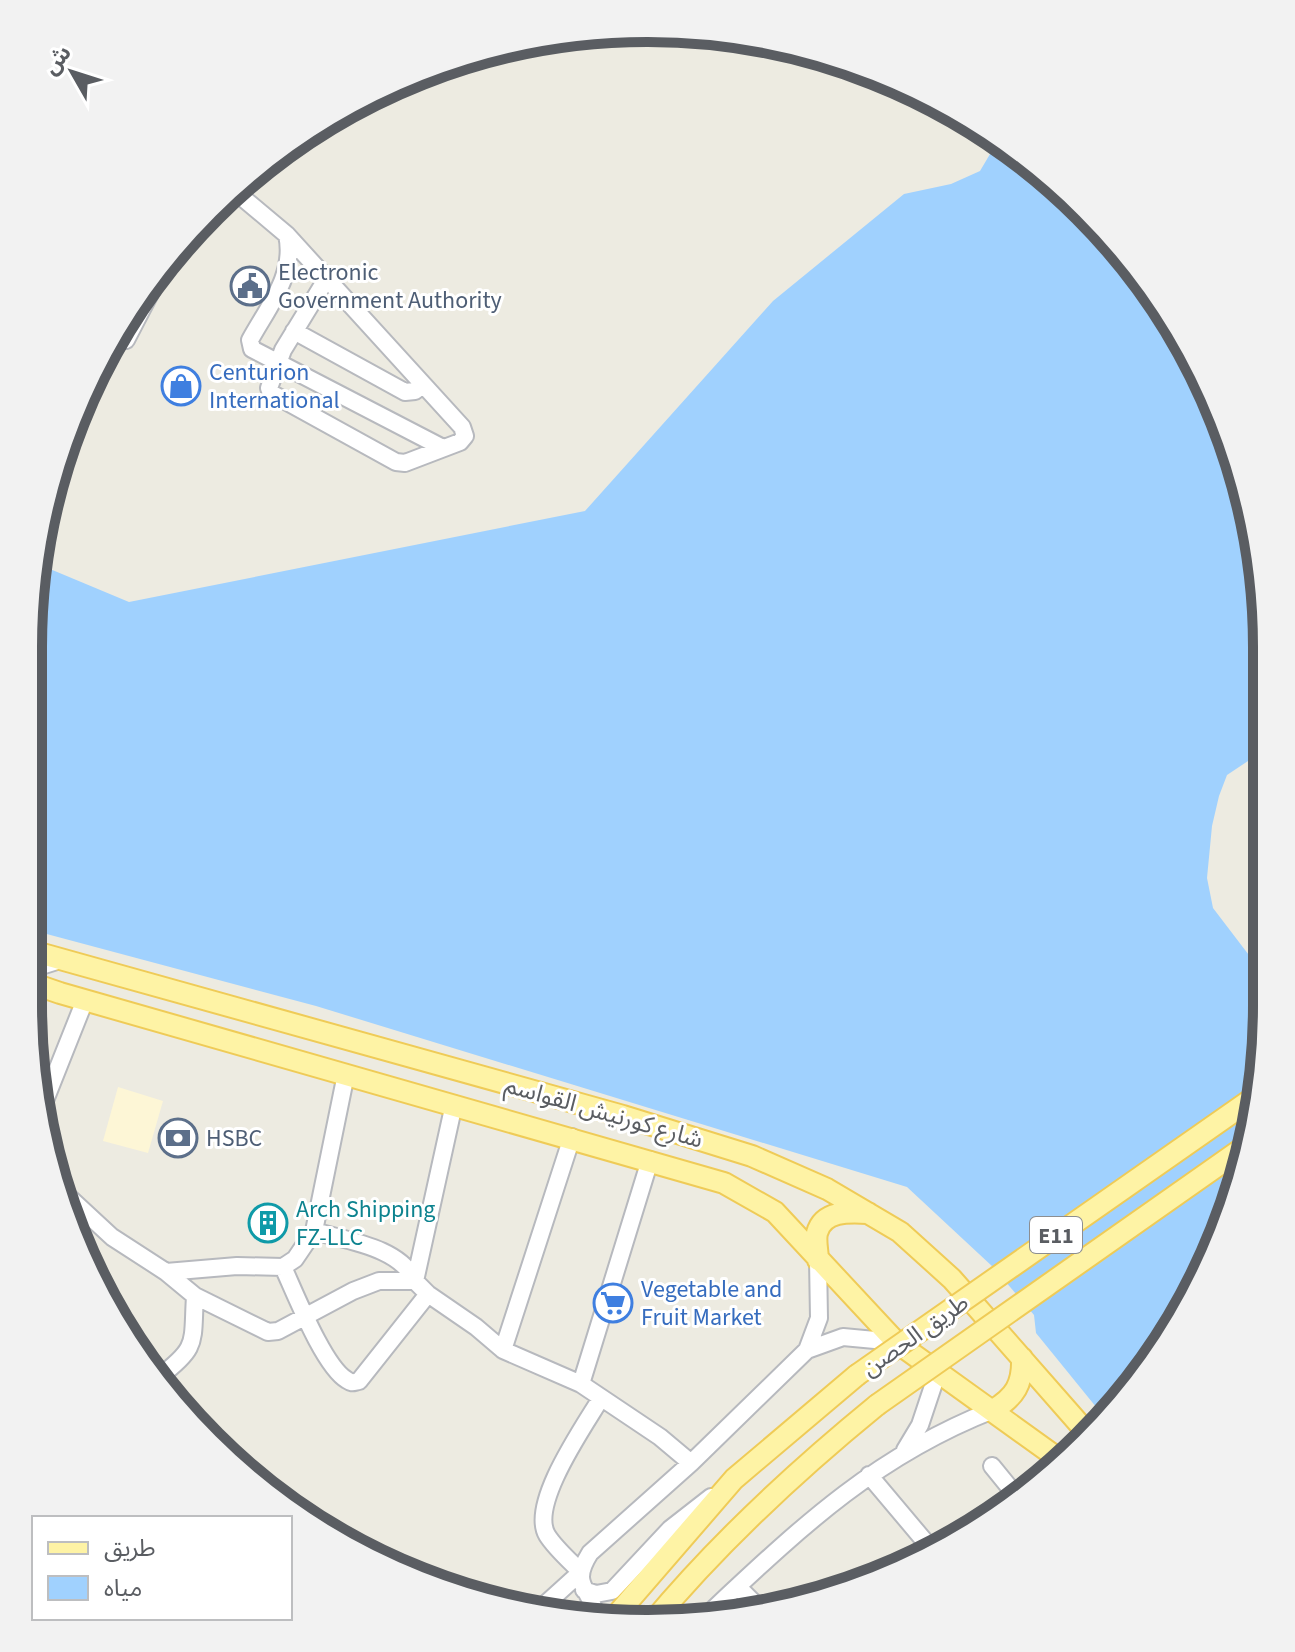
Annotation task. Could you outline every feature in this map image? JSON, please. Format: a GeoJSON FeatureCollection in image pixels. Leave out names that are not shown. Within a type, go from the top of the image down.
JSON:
{"type":"FeatureCollection","features":[{"type":"Feature","properties":{"kind":"main road","name":"شارع كورنيش القواسم"},"geometry":{"type":"LineString","coordinates":[[42,954],[652,1124],[752,1156],[827,1189],[900,1232],[952,1279],[1082,1427]]}},
{"type":"Feature","properties":{"kind":"main road","name":"شارع كورنيش القواسم"},"geometry":{"type":"LineString","coordinates":[[42,987],[724,1183],[775,1212],[896,1342],[937,1374],[993,1410],[1050,1457]]}},
{"type":"Feature","properties":{"kind":"main road","name":"طريق الحصن"},"geometry":{"type":"LineString","coordinates":[[621,1609],[734,1479],[857,1375],[1244,1104]]}},
{"type":"Feature","properties":{"kind":"main road","name":"طريق الحصن"},"geometry":{"type":"LineString","coordinates":[[663,1610],[748,1516],[801,1467],[877,1405],[1234,1155]]}},
{"type":"Feature","properties":{"kind":"main road"},"geometry":{"type":"LineString","coordinates":[[818,1260],[817,1234],[831,1216],[847,1212],[872,1214]]}},
{"type":"Feature","properties":{"kind":"main road"},"geometry":{"type":"LineString","coordinates":[[993,1410],[1016,1392],[1022,1378],[1022,1358]]}},
{"type":"Feature","properties":{"kind":"main road"},"geometry":{"type":"LineString","coordinates":[[677,1609],[702,1580],[877,1405]]}},
{"type":"Feature","properties":{"kind":"street"},"geometry":{"type":"LineString","coordinates":[[242,197],[287,235],[327,278],[464,431],[460,442],[405,463],[392,460],[271,393],[269,388],[281,355],[327,278]]}},
{"type":"Feature","properties":{"kind":"street"},"geometry":{"type":"LineString","coordinates":[[287,235],[289,262],[284,278],[249,342],[254,351],[443,448]]}},
{"type":"Feature","properties":{"kind":"street"},"geometry":{"type":"LineString","coordinates":[[294,331],[405,392],[415,391],[422,384]]}},
{"type":"Feature","properties":{"kind":"street"},"geometry":{"type":"LineString","coordinates":[[42,966],[60,960]]}},
{"type":"Feature","properties":{"kind":"street"},"geometry":{"type":"LineString","coordinates":[[42,995],[60,993]]}},
{"type":"Feature","properties":{"kind":"street"},"geometry":{"type":"LineString","coordinates":[[48,1092],[85,1000]]}},
{"type":"Feature","properties":{"kind":"street"},"geometry":{"type":"LineString","coordinates":[[166,1272],[237,1266],[283,1267],[295,1259],[314,1231],[346,1074]]}},
{"type":"Feature","properties":{"kind":"street"},"geometry":{"type":"LineString","coordinates":[[415,1281],[454,1104]]}},
{"type":"Feature","properties":{"kind":"street"},"geometry":{"type":"LineString","coordinates":[[503,1350],[572,1137]]}},
{"type":"Feature","properties":{"kind":"street"},"geometry":{"type":"LineString","coordinates":[[581,1384],[650,1160]]}},
{"type":"Feature","properties":{"kind":"street"},"geometry":{"type":"LineString","coordinates":[[76,1203],[112,1237],[166,1272],[195,1296],[268,1332],[278,1331],[353,1291],[379,1281],[415,1281]]}},
{"type":"Feature","properties":{"kind":"street"},"geometry":{"type":"LineString","coordinates":[[314,1231],[387,1254],[409,1268],[415,1281],[428,1294],[503,1350],[581,1384],[660,1437],[691,1463]]}},
{"type":"Feature","properties":{"kind":"street"},"geometry":{"type":"LineString","coordinates":[[807,1350],[819,1318],[818,1260]]}},
{"type":"Feature","properties":{"kind":"street"},"geometry":{"type":"LineString","coordinates":[[283,1267],[325,1353],[344,1379],[352,1382],[359,1381],[428,1294]]}},
{"type":"Feature","properties":{"kind":"street"},"geometry":{"type":"LineString","coordinates":[[166,1372],[190,1350],[195,1296]]}},
{"type":"Feature","properties":{"kind":"street"},"geometry":{"type":"LineString","coordinates":[[594,1608],[580,1578],[590,1553],[691,1463],[807,1350],[843,1337],[896,1342]]}},
{"type":"Feature","properties":{"kind":"street"},"geometry":{"type":"LineString","coordinates":[[904,1451],[920,1425],[937,1374]]}},
{"type":"Feature","properties":{"kind":"street"},"geometry":{"type":"LineString","coordinates":[[581,1572],[547,1535],[543,1525],[544,1514],[552,1481],[601,1398]]}},
{"type":"Feature","properties":{"kind":"street"},"geometry":{"type":"LineString","coordinates":[[717,1606],[797,1531],[869,1475],[904,1451],[993,1410]]}},
{"type":"Feature","properties":{"kind":"street"},"geometry":{"type":"LineString","coordinates":[[992,1466],[1011,1489]]}},
{"type":"Feature","properties":{"kind":"street"},"geometry":{"type":"LineString","coordinates":[[869,1475],[926,1542]]}},
{"type":"Feature","properties":{"kind":"street"},"geometry":{"type":"LineString","coordinates":[[584,1590],[596,1594],[612,1591],[670,1529],[734,1479]]}},
{"type":"Feature","properties":{"kind":"street"},"geometry":{"type":"LineString","coordinates":[[548,1601],[581,1572]]}},
{"type":"Feature","properties":{"kind":"street"},"geometry":{"type":"LineString","coordinates":[[738,1587],[752,1601]]}},
{"type":"Feature","properties":{"kind":"shaded area"},"geometry":{"type":"Polygon","coordinates":[[[118,1087],[163,1101],[148,1153],[103,1141],[118,1087]]]}},
{"type":"Feature","properties":{"kind":"water"},"geometry":{"type":"Polygon","coordinates":[[[992,150],[1047,192],[1103,248],[1151,311],[1191,380],[1221,453],[1241,529],[1252,608],[1253,758],[1227,775],[1212,826],[1207,878],[1213,908],[1253,960],[1252,1044],[1241,1123],[1221,1199],[1191,1272],[1151,1341],[1098,1409],[1036,1333],[1034,1315],[993,1267],[907,1187],[316,1006],[42,933],[42,648],[47,568],[129,602],[585,511],[773,301],[904,194],[951,184],[980,171],[992,150]]]}},
{"type":"Feature","properties":{"kind":"place","name":"Electronic Government Authority"},"geometry":{"type":"Point","coordinates":[250,286]}},
{"type":"Feature","properties":{"kind":"place","name":"Centurion International"},"geometry":{"type":"Point","coordinates":[181,386]}},
{"type":"Feature","properties":{"kind":"place","name":"HSBC"},"geometry":{"type":"Point","coordinates":[178,1138]}},
{"type":"Feature","properties":{"kind":"place","name":"Arch Shipping FZ-LLC"},"geometry":{"type":"Point","coordinates":[268,1223]}},
{"type":"Feature","properties":{"kind":"place","name":"Vegetable and Fruit Market"},"geometry":{"type":"Point","coordinates":[613,1303]}}]}
